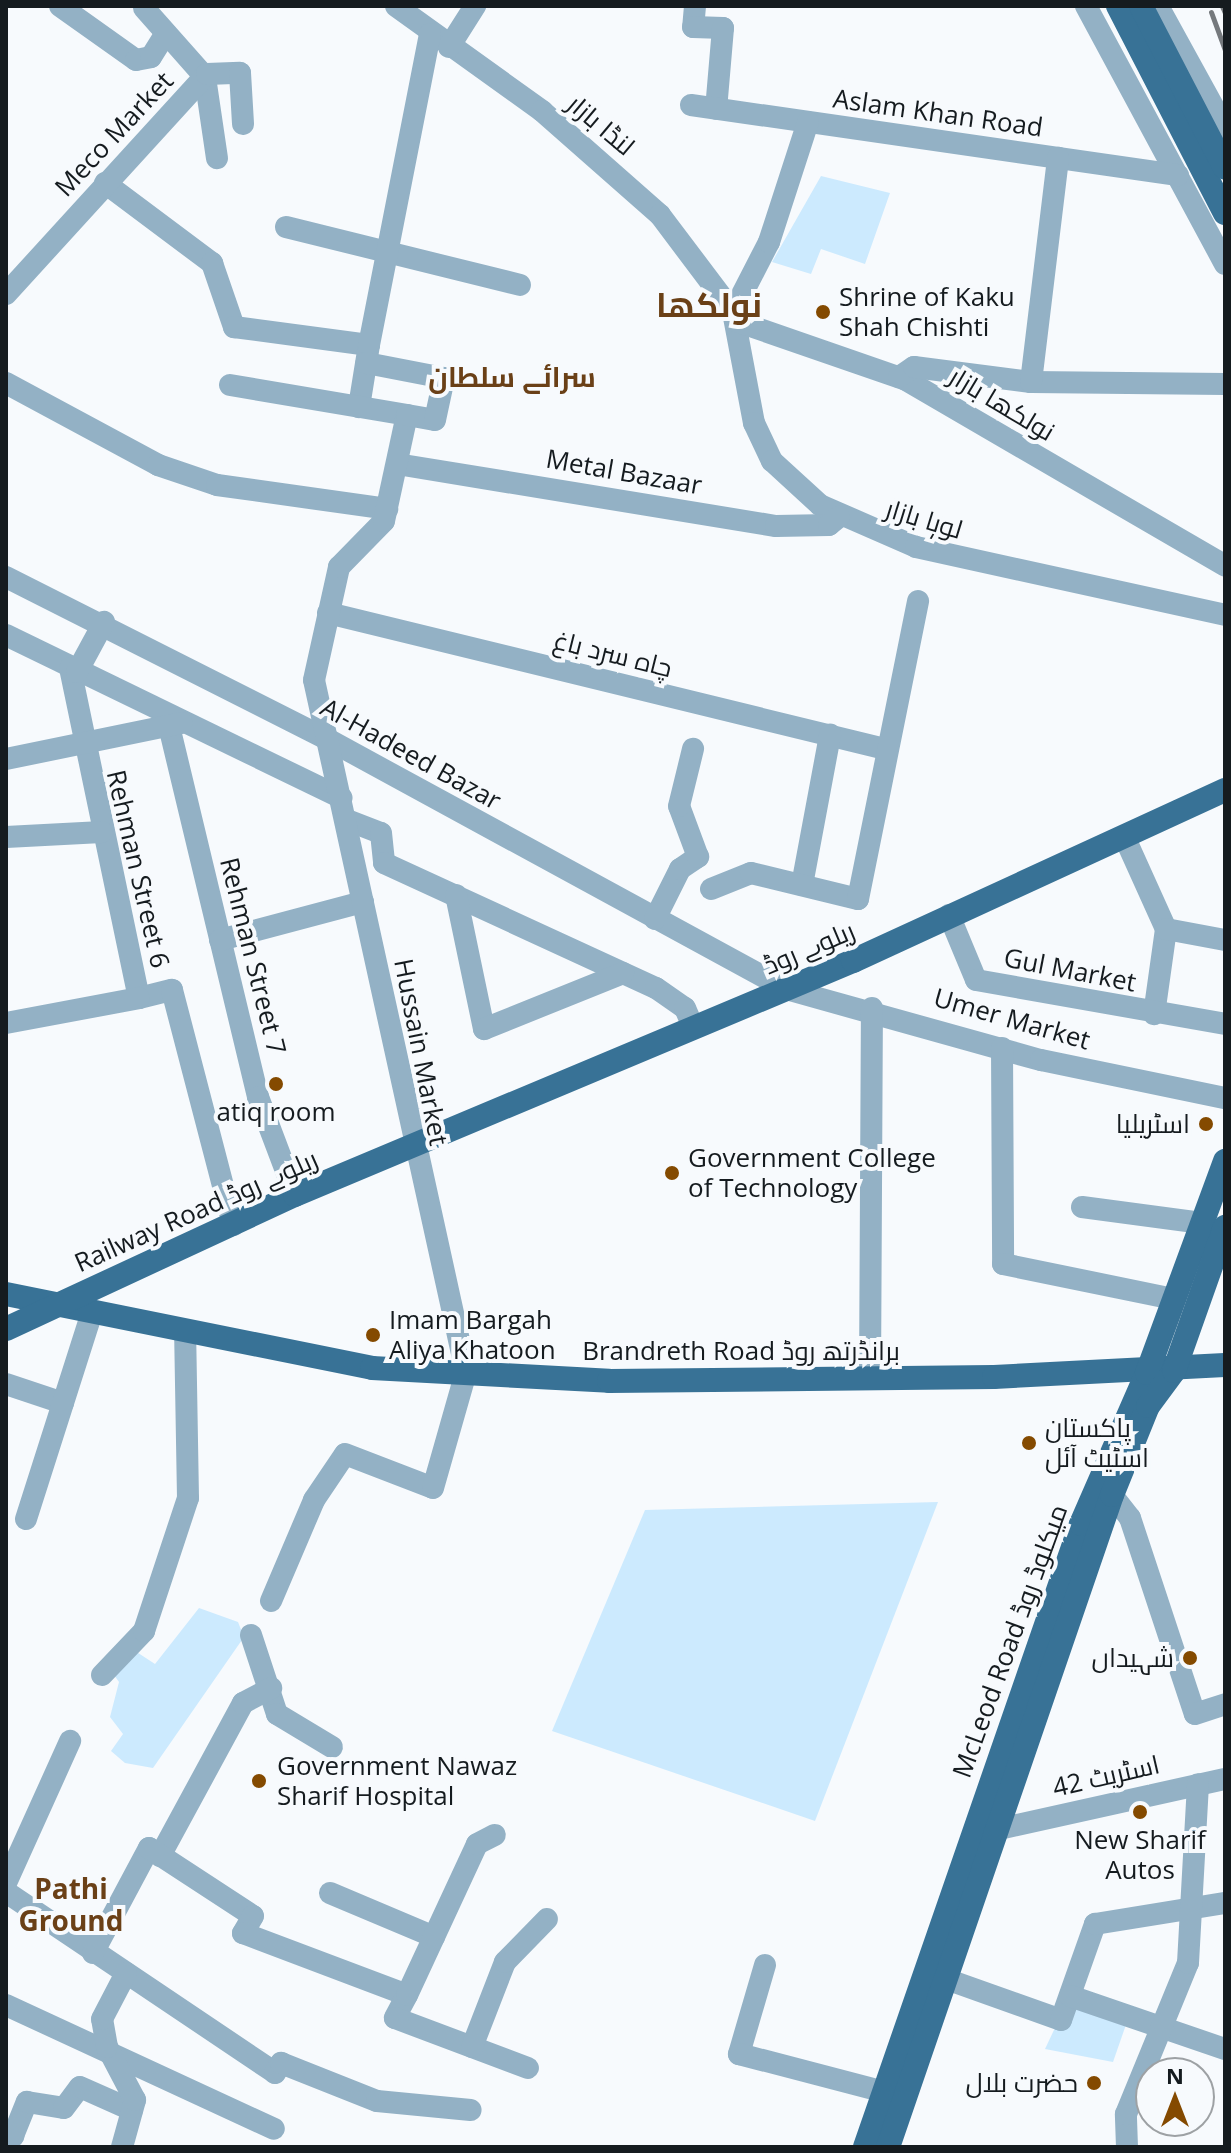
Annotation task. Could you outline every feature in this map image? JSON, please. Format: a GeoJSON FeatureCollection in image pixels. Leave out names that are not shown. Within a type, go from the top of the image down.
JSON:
{"type":"FeatureCollection","features":[{"type":"Feature","properties":{"kind":"main road"},"geometry":{"type":"LineString","coordinates":[[1118,6],[1225,213]]}},
{"type":"Feature","properties":{"kind":"main road"},"geometry":{"type":"LineString","coordinates":[[1141,6],[1225,168]]}},
{"type":"Feature","properties":{"kind":"main road","name":"ریلوے روڈ"},"geometry":{"type":"LineString","coordinates":[[412,1148],[786,989],[1225,790]]}},
{"type":"Feature","properties":{"kind":"main road","name":"Railway Road ریلوے روڈ"},"geometry":{"type":"LineString","coordinates":[[6,1329],[295,1195],[412,1148]]}},
{"type":"Feature","properties":{"kind":"main road","name":"McLeod Road میکلوڈ روڈ"},"geometry":{"type":"LineString","coordinates":[[888,2147],[1022,1769],[1112,1495],[1148,1406],[1174,1371],[1213,1225],[1225,1161]]}},
{"type":"Feature","properties":{"kind":"main road","name":"McLeod Road میکلوڈ روڈ"},"geometry":{"type":"LineString","coordinates":[[865,2147],[995,1761],[1085,1511],[1147,1373],[1173,1299],[1213,1225]]}},
{"type":"Feature","properties":{"kind":"main road","name":"Brandreth Road برانڈرتھ روڈ"},"geometry":{"type":"LineString","coordinates":[[6,1294],[372,1368],[609,1381],[754,1374],[870,1379],[1147,1373],[1225,1365]]}},
{"type":"Feature","properties":{"kind":"main road"},"geometry":{"type":"LineString","coordinates":[[995,1761],[1022,1769]]}},
{"type":"Feature","properties":{"kind":"street"},"geometry":{"type":"LineString","coordinates":[[60,6],[136,60],[151,57],[166,33]]}},
{"type":"Feature","properties":{"kind":"street","name":"لنڈا بازار"},"geometry":{"type":"LineString","coordinates":[[396,6],[619,176],[660,215],[734,317]]}},
{"type":"Feature","properties":{"kind":"street"},"geometry":{"type":"LineString","coordinates":[[449,47],[475,6]]}},
{"type":"Feature","properties":{"kind":"street"},"geometry":{"type":"LineString","coordinates":[[695,6],[693,27],[723,28],[716,109]]}},
{"type":"Feature","properties":{"kind":"street"},"geometry":{"type":"LineString","coordinates":[[1086,6],[1225,264]]}},
{"type":"Feature","properties":{"kind":"street"},"geometry":{"type":"LineString","coordinates":[[1158,6],[1225,128]]}},
{"type":"Feature","properties":{"kind":"street"},"geometry":{"type":"LineString","coordinates":[[144,8],[205,77],[217,158]]}},
{"type":"Feature","properties":{"kind":"street"},"geometry":{"type":"LineString","coordinates":[[359,407],[430,34]]}},
{"type":"Feature","properties":{"kind":"street","name":"Meco Market"},"geometry":{"type":"LineString","coordinates":[[6,294],[205,77],[240,73],[243,124]]}},
{"type":"Feature","properties":{"kind":"street","name":"Aslam Khan Road"},"geometry":{"type":"LineString","coordinates":[[691,105],[1178,175]]}},
{"type":"Feature","properties":{"kind":"street"},"geometry":{"type":"LineString","coordinates":[[734,317],[769,242],[808,122]]}},
{"type":"Feature","properties":{"kind":"street"},"geometry":{"type":"LineString","coordinates":[[1031,382],[1058,158]]}},
{"type":"Feature","properties":{"kind":"street"},"geometry":{"type":"LineString","coordinates":[[105,183],[212,263],[234,327],[368,354],[444,378],[435,420],[230,385]]}},
{"type":"Feature","properties":{"kind":"street"},"geometry":{"type":"LineString","coordinates":[[286,227],[388,248],[520,285]]}},
{"type":"Feature","properties":{"kind":"street","name":"نولکھا بازار"},"geometry":{"type":"LineString","coordinates":[[734,317],[899,377],[1225,566]]}},
{"type":"Feature","properties":{"kind":"street","name":"لوہا بازار"},"geometry":{"type":"LineString","coordinates":[[734,317],[754,423],[767,452],[839,517],[965,560],[1225,615]]}},
{"type":"Feature","properties":{"kind":"street"},"geometry":{"type":"LineString","coordinates":[[899,377],[914,367],[1031,382],[1225,384]]}},
{"type":"Feature","properties":{"kind":"street"},"geometry":{"type":"LineString","coordinates":[[6,383],[158,465],[217,485],[387,509],[407,415]]}},
{"type":"Feature","properties":{"kind":"street","name":"Metal Bazaar"},"geometry":{"type":"LineString","coordinates":[[397,464],[776,526],[829,525],[839,517]]}},
{"type":"Feature","properties":{"kind":"street","name":"Hussain Market"},"geometry":{"type":"LineString","coordinates":[[387,509],[384,521],[339,567],[314,680],[344,809],[412,1148],[466,1372]]}},
{"type":"Feature","properties":{"kind":"street","name":"Al-Hadeed Bazar"},"geometry":{"type":"LineString","coordinates":[[6,577],[104,622],[329,740],[786,989]]}},
{"type":"Feature","properties":{"kind":"street"},"geometry":{"type":"LineString","coordinates":[[711,889],[751,873],[858,899],[885,749],[918,601]]}},
{"type":"Feature","properties":{"kind":"street","name":"چاہ سرد باغ"},"geometry":{"type":"LineString","coordinates":[[328,613],[885,749]]}},
{"type":"Feature","properties":{"kind":"street"},"geometry":{"type":"LineString","coordinates":[[74,670],[104,622]]}},
{"type":"Feature","properties":{"kind":"street"},"geometry":{"type":"LineString","coordinates":[[6,635],[344,809],[381,833],[384,863],[623,973],[685,1008],[693,1027]]}},
{"type":"Feature","properties":{"kind":"street","name":"Rehman Street 6"},"geometry":{"type":"LineString","coordinates":[[74,670],[81,745],[139,998],[172,990],[233,1225]]}},
{"type":"Feature","properties":{"kind":"street"},"geometry":{"type":"LineString","coordinates":[[6,759],[176,724]]}},
{"type":"Feature","properties":{"kind":"street","name":"Rehman Street 7"},"geometry":{"type":"LineString","coordinates":[[176,724],[220,940],[269,1137],[295,1195]]}},
{"type":"Feature","properties":{"kind":"street"},"geometry":{"type":"LineString","coordinates":[[802,885],[830,735]]}},
{"type":"Feature","properties":{"kind":"street"},"geometry":{"type":"LineString","coordinates":[[655,919],[680,869],[698,857],[679,806],[693,749]]}},
{"type":"Feature","properties":{"kind":"street"},"geometry":{"type":"LineString","coordinates":[[6,837],[102,832]]}},
{"type":"Feature","properties":{"kind":"street"},"geometry":{"type":"LineString","coordinates":[[1124,836],[1166,929],[1154,1014]]}},
{"type":"Feature","properties":{"kind":"street"},"geometry":{"type":"LineString","coordinates":[[456,895],[484,1029],[623,973]]}},
{"type":"Feature","properties":{"kind":"street"},"geometry":{"type":"LineString","coordinates":[[220,940],[363,902]]}},
{"type":"Feature","properties":{"kind":"street","name":"Gul Market"},"geometry":{"type":"LineString","coordinates":[[949,915],[976,980],[1154,1014],[1225,1024]]}},
{"type":"Feature","properties":{"kind":"street"},"geometry":{"type":"LineString","coordinates":[[1166,929],[1225,940]]}},
{"type":"Feature","properties":{"kind":"street","name":"Umer Market"},"geometry":{"type":"LineString","coordinates":[[786,989],[872,1008],[1002,1048],[1225,1098]]}},
{"type":"Feature","properties":{"kind":"street"},"geometry":{"type":"LineString","coordinates":[[6,1023],[139,998]]}},
{"type":"Feature","properties":{"kind":"street"},"geometry":{"type":"LineString","coordinates":[[870,1379],[872,1008]]}},
{"type":"Feature","properties":{"kind":"street"},"geometry":{"type":"LineString","coordinates":[[1002,1048],[1003,1264],[1173,1299]]}},
{"type":"Feature","properties":{"kind":"street"},"geometry":{"type":"LineString","coordinates":[[1082,1207],[1213,1225]]}},
{"type":"Feature","properties":{"kind":"street"},"geometry":{"type":"LineString","coordinates":[[26,1519],[92,1312]]}},
{"type":"Feature","properties":{"kind":"street"},"geometry":{"type":"LineString","coordinates":[[102,1675],[144,1631],[188,1498],[185,1332]]}},
{"type":"Feature","properties":{"kind":"street"},"geometry":{"type":"LineString","coordinates":[[271,1601],[314,1500],[345,1454],[433,1488],[466,1372]]}},
{"type":"Feature","properties":{"kind":"street"},"geometry":{"type":"LineString","coordinates":[[6,1384],[63,1403]]}},
{"type":"Feature","properties":{"kind":"street"},"geometry":{"type":"LineString","coordinates":[[1112,1495],[1130,1518],[1195,1714],[1225,1704]]}},
{"type":"Feature","properties":{"kind":"street"},"geometry":{"type":"LineString","coordinates":[[251,1635],[271,1688],[277,1714],[332,1747]]}},
{"type":"Feature","properties":{"kind":"street"},"geometry":{"type":"LineString","coordinates":[[160,1856],[243,1703],[271,1688]]}},
{"type":"Feature","properties":{"kind":"street"},"geometry":{"type":"LineString","coordinates":[[6,1883],[70,1741]]}},
{"type":"Feature","properties":{"kind":"street","name":"اسٹریٹ 42"},"geometry":{"type":"LineString","coordinates":[[999,1829],[1225,1779]]}},
{"type":"Feature","properties":{"kind":"street"},"geometry":{"type":"LineString","coordinates":[[1127,2147],[1126,2114],[1165,2028],[1188,1963],[1187,1906],[1201,1830],[1198,1784]]}},
{"type":"Feature","properties":{"kind":"street"},"geometry":{"type":"LineString","coordinates":[[495,1835],[477,1844],[395,2018],[528,2068]]}},
{"type":"Feature","properties":{"kind":"street"},"geometry":{"type":"LineString","coordinates":[[93,1953],[149,1848],[253,1916],[243,1933],[407,1995]]}},
{"type":"Feature","properties":{"kind":"street"},"geometry":{"type":"LineString","coordinates":[[6,1892],[275,2073],[281,2063],[377,2101],[471,2110]]}},
{"type":"Feature","properties":{"kind":"street"},"geometry":{"type":"LineString","coordinates":[[330,1893],[434,1937]]}},
{"type":"Feature","properties":{"kind":"street"},"geometry":{"type":"LineString","coordinates":[[946,1979],[1061,2020],[1095,1924],[1187,1906],[1225,1903]]}},
{"type":"Feature","properties":{"kind":"street"},"geometry":{"type":"LineString","coordinates":[[472,2047],[505,1962],[547,1919]]}},
{"type":"Feature","properties":{"kind":"street"},"geometry":{"type":"LineString","coordinates":[[765,1965],[739,2054],[885,2092]]}},
{"type":"Feature","properties":{"kind":"street"},"geometry":{"type":"LineString","coordinates":[[122,2147],[132,2110],[102,2019],[126,1973]]}},
{"type":"Feature","properties":{"kind":"street"},"geometry":{"type":"LineString","coordinates":[[1070,1996],[1225,2049]]}},
{"type":"Feature","properties":{"kind":"street"},"geometry":{"type":"LineString","coordinates":[[6,2005],[113,2059],[274,2129]]}},
{"type":"Feature","properties":{"kind":"street"},"geometry":{"type":"LineString","coordinates":[[6,2133],[13,2136],[27,2102],[64,2108],[80,2087],[132,2110]]}},
{"type":"Feature","properties":{"kind":"shaded area"},"geometry":{"type":"Polygon","coordinates":[[[821,176],[890,193],[865,264],[821,249],[811,274],[772,262],[821,176]]]}},
{"type":"Feature","properties":{"kind":"shaded area"},"geometry":{"type":"Polygon","coordinates":[[[938,1502],[815,1821],[552,1731],[645,1510],[938,1502]]]}},
{"type":"Feature","properties":{"kind":"shaded area"},"geometry":{"type":"Polygon","coordinates":[[[199,1608],[238,1622],[244,1637],[153,1768],[125,1763],[111,1751],[123,1734],[110,1717],[119,1682],[109,1668],[129,1647],[155,1664],[199,1608]]]}},
{"type":"Feature","properties":{"kind":"shaded area"},"geometry":{"type":"Polygon","coordinates":[[[1070,1996],[1129,2016],[1113,2062],[1045,2049],[1070,1996]]]}},
{"type":"Feature","properties":{"kind":"railway"},"geometry":{"type":"LineString","coordinates":[[1222,6],[1225,13]]}},
{"type":"Feature","properties":{"kind":"railway"},"geometry":{"type":"LineString","coordinates":[[1211,12],[1225,50]]}},
{"type":"Feature","properties":{"kind":"place","name":"Shrine of Kaku Shah Chishti"},"geometry":{"type":"Point","coordinates":[823,312]}},
{"type":"Feature","properties":{"kind":"place","name":"atiq room"},"geometry":{"type":"Point","coordinates":[276,1084]}},
{"type":"Feature","properties":{"kind":"place","name":"اسٹریلیا"},"geometry":{"type":"Point","coordinates":[1206,1124]}},
{"type":"Feature","properties":{"kind":"place","name":"Government College of Technology"},"geometry":{"type":"Point","coordinates":[672,1173]}},
{"type":"Feature","properties":{"kind":"place","name":"Imam Bargah Aliya Khatoon"},"geometry":{"type":"Point","coordinates":[373,1335]}},
{"type":"Feature","properties":{"kind":"place","name":"پاکستان اسٹیٹ آئل"},"geometry":{"type":"Point","coordinates":[1029,1443]}},
{"type":"Feature","properties":{"kind":"place","name":"شہیداں"},"geometry":{"type":"Point","coordinates":[1190,1658]}},
{"type":"Feature","properties":{"kind":"place","name":"Government Nawaz Sharif Hospital"},"geometry":{"type":"Point","coordinates":[259,1781]}},
{"type":"Feature","properties":{"kind":"place","name":"New Sharif Autos"},"geometry":{"type":"Point","coordinates":[1140,1812]}},
{"type":"Feature","properties":{"kind":"place","name":"حضرت بلال"},"geometry":{"type":"Point","coordinates":[1094,2083]}},
{"type":"Feature","properties":{"kind":"district","name":"نولکھا"},"geometry":{"type":"Point","coordinates":[709,305]}},
{"type":"Feature","properties":{"kind":"district","name":"سرائے سلطان"},"geometry":{"type":"Point","coordinates":[512,376]}},
{"type":"Feature","properties":{"kind":"district","name":"Pathi Ground"},"geometry":{"type":"Point","coordinates":[71,1904]}}]}
